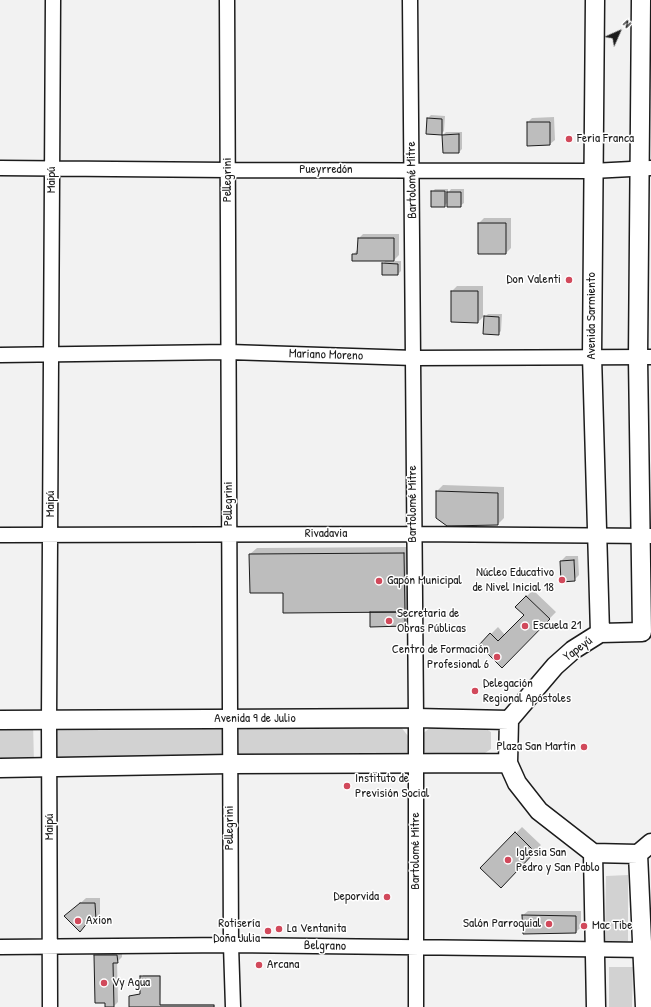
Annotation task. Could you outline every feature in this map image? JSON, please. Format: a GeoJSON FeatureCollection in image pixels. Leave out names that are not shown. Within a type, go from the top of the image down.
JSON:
{"type":"FeatureCollection","features":[{"type":"Feature","properties":{"kind":"main road","name":"Avenida Sarmiento"},"geometry":{"type":"LineString","coordinates":[[595,0],[592,170],[592,356],[600,633]]}},
{"type":"Feature","properties":{"kind":"main road"},"geometry":{"type":"LineString","coordinates":[[600,633],[646,634],[645,168],[641,0]]}},
{"type":"Feature","properties":{"kind":"main road","name":"Yapeyú"},"geometry":{"type":"LineString","coordinates":[[509,720],[555,666],[573,650],[600,633]]}},
{"type":"Feature","properties":{"kind":"main road","name":"Avenida 9 de Julio"},"geometry":{"type":"LineString","coordinates":[[0,720],[416,718],[509,720]]}},
{"type":"Feature","properties":{"kind":"main road"},"geometry":{"type":"LineString","coordinates":[[509,720],[508,763],[517,783],[539,811],[593,853],[645,849],[647,950],[644,1007]]}},
{"type":"Feature","properties":{"kind":"main road"},"geometry":{"type":"LineString","coordinates":[[0,768],[230,764],[508,763]]}},
{"type":"Feature","properties":{"kind":"main road"},"geometry":{"type":"LineString","coordinates":[[593,853],[596,1007]]}},
{"type":"Feature","properties":{"kind":"street","name":"Maipú"},"geometry":{"type":"LineString","coordinates":[[50,1007],[49,720],[53,0]]}},
{"type":"Feature","properties":{"kind":"street","name":"Pellegrini"},"geometry":{"type":"LineString","coordinates":[[227,0],[231,945],[233,1007]]}},
{"type":"Feature","properties":{"kind":"street","name":"Bartolomé Mitre"},"geometry":{"type":"LineString","coordinates":[[410,0],[414,358],[413,534],[416,718],[416,1007]]}},
{"type":"Feature","properties":{"kind":"street","name":"Pueyrredón"},"geometry":{"type":"LineString","coordinates":[[0,168],[228,170],[592,170],[645,168]]}},
{"type":"Feature","properties":{"kind":"street","name":"Mariano Moreno"},"geometry":{"type":"LineString","coordinates":[[0,355],[229,352],[414,358],[592,356],[645,357]]}},
{"type":"Feature","properties":{"kind":"street","name":"Rivadavia"},"geometry":{"type":"LineString","coordinates":[[0,535],[413,534],[646,536]]}},
{"type":"Feature","properties":{"kind":"street","name":"Belgrano"},"geometry":{"type":"LineString","coordinates":[[0,948],[231,945],[647,950]]}},
{"type":"Feature","properties":{"kind":"shaded area"},"geometry":{"type":"Polygon","coordinates":[[[0,720],[33,721],[34,764],[0,764],[0,720]]]}},
{"type":"Feature","properties":{"kind":"shaded area"},"geometry":{"type":"Polygon","coordinates":[[[54,723],[227,727],[227,764],[54,766],[54,723]]]}},
{"type":"Feature","properties":{"kind":"shaded area"},"geometry":{"type":"Polygon","coordinates":[[[234,726],[401,727],[408,736],[408,758],[234,764],[234,726]]]}},
{"type":"Feature","properties":{"kind":"shaded area"},"geometry":{"type":"Polygon","coordinates":[[[482,727],[491,732],[491,749],[482,755],[429,756],[421,749],[422,734],[430,728],[482,727]]]}},
{"type":"Feature","properties":{"kind":"shaded area"},"geometry":{"type":"Polygon","coordinates":[[[628,875],[628,941],[605,942],[606,876],[628,875]]]}},
{"type":"Feature","properties":{"kind":"shaded area"},"geometry":{"type":"Polygon","coordinates":[[[609,967],[633,967],[632,1007],[609,1007],[609,967]]]}},
{"type":"Feature","properties":{"kind":"building"},"geometry":{"type":"Polygon","coordinates":[[[427,118],[442,119],[442,135],[426,134],[427,118]]]}},
{"type":"Feature","properties":{"kind":"building"},"geometry":{"type":"Polygon","coordinates":[[[527,122],[550,122],[550,145],[527,146],[527,122]]]}},
{"type":"Feature","properties":{"kind":"building"},"geometry":{"type":"Polygon","coordinates":[[[459,134],[459,153],[443,153],[442,135],[459,134]]]}},
{"type":"Feature","properties":{"kind":"building"},"geometry":{"type":"Polygon","coordinates":[[[431,191],[445,191],[445,207],[431,207],[431,191]]]}},
{"type":"Feature","properties":{"kind":"building"},"geometry":{"type":"Polygon","coordinates":[[[447,192],[461,192],[461,207],[447,207],[447,192]]]}},
{"type":"Feature","properties":{"kind":"building"},"geometry":{"type":"Polygon","coordinates":[[[478,223],[506,223],[506,254],[478,254],[478,223]]]}},
{"type":"Feature","properties":{"kind":"building"},"geometry":{"type":"Polygon","coordinates":[[[358,238],[394,238],[394,261],[352,261],[352,254],[357,254],[358,238]]]}},
{"type":"Feature","properties":{"kind":"building"},"geometry":{"type":"Polygon","coordinates":[[[382,263],[398,264],[398,275],[382,275],[382,263]]]}},
{"type":"Feature","properties":{"kind":"building"},"geometry":{"type":"Polygon","coordinates":[[[451,291],[478,291],[478,323],[451,322],[451,291]]]}},
{"type":"Feature","properties":{"kind":"building"},"geometry":{"type":"Polygon","coordinates":[[[484,316],[499,317],[499,335],[483,334],[484,316]]]}},
{"type":"Feature","properties":{"kind":"building"},"geometry":{"type":"Polygon","coordinates":[[[436,491],[498,493],[498,525],[447,526],[436,518],[436,491]]]}},
{"type":"Feature","properties":{"kind":"building"},"geometry":{"type":"Polygon","coordinates":[[[404,553],[405,612],[283,613],[283,593],[250,593],[249,554],[404,553]]]}},
{"type":"Feature","properties":{"kind":"building"},"geometry":{"type":"Polygon","coordinates":[[[574,560],[575,581],[561,582],[560,561],[574,560]]]}},
{"type":"Feature","properties":{"kind":"building"},"geometry":{"type":"Polygon","coordinates":[[[526,596],[550,619],[502,668],[479,645],[490,633],[498,641],[524,615],[515,607],[526,596]]]}},
{"type":"Feature","properties":{"kind":"building"},"geometry":{"type":"Polygon","coordinates":[[[370,612],[405,612],[405,626],[370,627],[370,612]]]}},
{"type":"Feature","properties":{"kind":"building","name":"Iglesia San Pedro y San Pablo"},"geometry":{"type":"Polygon","coordinates":[[[515,832],[535,852],[501,888],[480,868],[515,832]]]}},
{"type":"Feature","properties":{"kind":"building"},"geometry":{"type":"Polygon","coordinates":[[[80,903],[95,903],[96,920],[92,917],[80,932],[64,916],[80,903]]]}},
{"type":"Feature","properties":{"kind":"building","name":"Salón Parroquial"},"geometry":{"type":"Polygon","coordinates":[[[522,915],[576,916],[576,933],[523,934],[522,915]]]}},
{"type":"Feature","properties":{"kind":"building","name":"Vy Agua"},"geometry":{"type":"Polygon","coordinates":[[[94,955],[117,955],[118,963],[113,963],[114,1007],[105,1007],[105,1003],[95,1003],[94,955]]]}},
{"type":"Feature","properties":{"kind":"building"},"geometry":{"type":"Polygon","coordinates":[[[140,976],[160,976],[160,1005],[214,1005],[214,1007],[129,1007],[129,996],[140,994],[140,976]]]}},
{"type":"Feature","properties":{"kind":"place","name":"Feria Franca"},"geometry":{"type":"Point","coordinates":[569,139]}},
{"type":"Feature","properties":{"kind":"place","name":"Don Valenti"},"geometry":{"type":"Point","coordinates":[569,280]}},
{"type":"Feature","properties":{"kind":"place","name":"Núcleo Educativo de Nivel Inicial 18"},"geometry":{"type":"Point","coordinates":[562,580]}},
{"type":"Feature","properties":{"kind":"place","name":"Gapón Municipal"},"geometry":{"type":"Point","coordinates":[379,581]}},
{"type":"Feature","properties":{"kind":"place","name":"Secretaria de Obras Públicas"},"geometry":{"type":"Point","coordinates":[389,621]}},
{"type":"Feature","properties":{"kind":"place","name":"Escuela 21"},"geometry":{"type":"Point","coordinates":[525,626]}},
{"type":"Feature","properties":{"kind":"place","name":"Centro de Formación Profesional 6"},"geometry":{"type":"Point","coordinates":[497,657]}},
{"type":"Feature","properties":{"kind":"place","name":"Delegación Regional Apóstoles"},"geometry":{"type":"Point","coordinates":[475,691]}},
{"type":"Feature","properties":{"kind":"place","name":"Plaza San Martín"},"geometry":{"type":"Point","coordinates":[584,747]}},
{"type":"Feature","properties":{"kind":"place","name":"Instituto de Previsión Social"},"geometry":{"type":"Point","coordinates":[347,786]}},
{"type":"Feature","properties":{"kind":"place","name":"Iglesia San Pedro y San Pablo"},"geometry":{"type":"Point","coordinates":[508,860]}},
{"type":"Feature","properties":{"kind":"place","name":"Deporvida"},"geometry":{"type":"Point","coordinates":[387,897]}},
{"type":"Feature","properties":{"kind":"place","name":"Axion"},"geometry":{"type":"Point","coordinates":[78,921]}},
{"type":"Feature","properties":{"kind":"place","name":"Salón Parroquial"},"geometry":{"type":"Point","coordinates":[549,924]}},
{"type":"Feature","properties":{"kind":"place","name":"Mac Tibe"},"geometry":{"type":"Point","coordinates":[584,926]}},
{"type":"Feature","properties":{"kind":"place","name":"La Ventanita"},"geometry":{"type":"Point","coordinates":[279,929]}},
{"type":"Feature","properties":{"kind":"place","name":"Rotisería Doña Julia"},"geometry":{"type":"Point","coordinates":[268,931]}},
{"type":"Feature","properties":{"kind":"place","name":"Arcana"},"geometry":{"type":"Point","coordinates":[259,965]}},
{"type":"Feature","properties":{"kind":"place","name":"Vy Agua"},"geometry":{"type":"Point","coordinates":[104,983]}}]}
